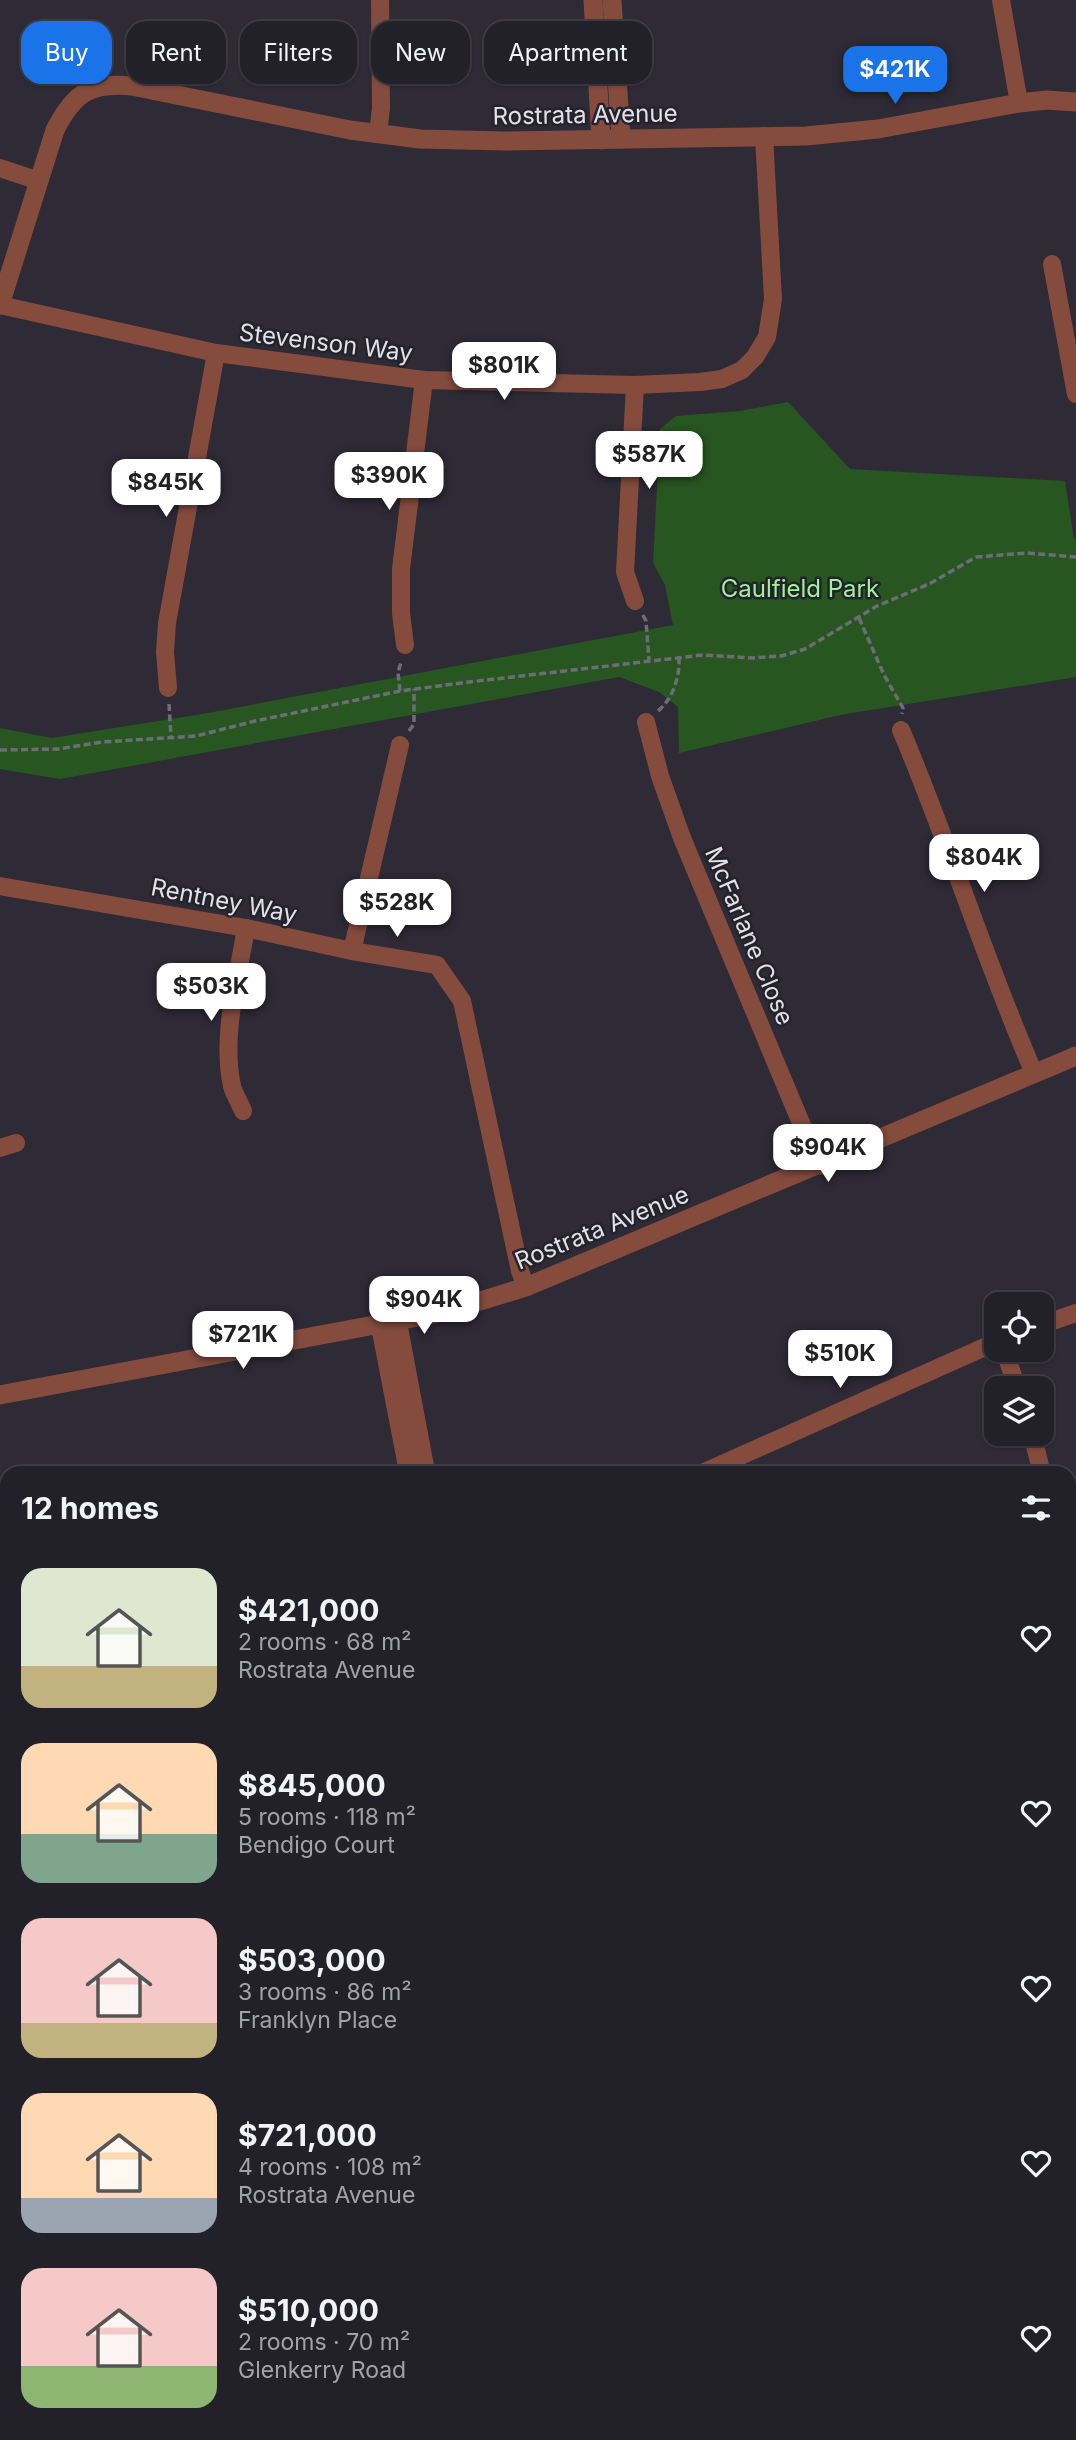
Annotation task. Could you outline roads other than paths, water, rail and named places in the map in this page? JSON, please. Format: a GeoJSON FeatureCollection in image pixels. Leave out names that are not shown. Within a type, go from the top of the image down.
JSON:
{"type":"FeatureCollection","features":[{"type":"Feature","properties":{"kind":"street"},"geometry":{"type":"LineString","coordinates":[[379,134],[382,108],[380,0]]}},
{"type":"Feature","properties":{"kind":"street"},"geometry":{"type":"LineString","coordinates":[[593,0],[611,139]]}},
{"type":"Feature","properties":{"kind":"street"},"geometry":{"type":"LineString","coordinates":[[611,139],[612,0]]}},
{"type":"Feature","properties":{"kind":"street"},"geometry":{"type":"LineString","coordinates":[[1001,0],[1019,103]]}},
{"type":"Feature","properties":{"kind":"street","name":"Rostrata Avenue"},"geometry":{"type":"LineString","coordinates":[[39,181],[55,130],[66,108],[80,94],[97,86],[111,84],[379,134],[420,139],[504,141],[806,136],[878,129],[1019,103],[1047,100],[1076,102]]}},
{"type":"Feature","properties":{"kind":"street","name":"Stevenson Way"},"geometry":{"type":"LineString","coordinates":[[0,305],[216,353],[424,380],[635,385],[700,383],[722,379],[742,370],[755,357],[767,337],[773,299],[764,136]]}},
{"type":"Feature","properties":{"kind":"street"},"geometry":{"type":"LineString","coordinates":[[0,168],[39,181],[0,305]]}},
{"type":"Feature","properties":{"kind":"street"},"geometry":{"type":"LineString","coordinates":[[1052,264],[1073,356],[1076,394]]}},
{"type":"Feature","properties":{"kind":"street"},"geometry":{"type":"LineString","coordinates":[[168,688],[165,652],[167,623],[216,353]]}},
{"type":"Feature","properties":{"kind":"street"},"geometry":{"type":"LineString","coordinates":[[405,645],[401,613],[401,569],[424,380]]}},
{"type":"Feature","properties":{"kind":"street"},"geometry":{"type":"LineString","coordinates":[[635,385],[625,572],[635,601]]}},
{"type":"Feature","properties":{"kind":"street","name":"McFarlane Close"},"geometry":{"type":"LineString","coordinates":[[646,722],[660,776],[682,838],[819,1166]]}},
{"type":"Feature","properties":{"kind":"street"},"geometry":{"type":"LineString","coordinates":[[901,730],[1034,1073]]}},
{"type":"Feature","properties":{"kind":"street"},"geometry":{"type":"LineString","coordinates":[[352,951],[400,745]]}},
{"type":"Feature","properties":{"kind":"street","name":"Rentney Way"},"geometry":{"type":"LineString","coordinates":[[0,886],[246,928],[352,951],[437,965],[462,1000],[520,1271],[526,1287]]}},
{"type":"Feature","properties":{"kind":"street"},"geometry":{"type":"LineString","coordinates":[[243,1111],[233,1088],[229,1056],[230,1029],[246,928]]}},
{"type":"Feature","properties":{"kind":"street","name":"Rostrata Avenue"},"geometry":{"type":"LineString","coordinates":[[0,1395],[444,1311],[526,1287],[1076,1056]]}},
{"type":"Feature","properties":{"kind":"street"},"geometry":{"type":"LineString","coordinates":[[1054,1321],[1076,1313]]}},
{"type":"Feature","properties":{"kind":"street"},"geometry":{"type":"LineString","coordinates":[[388,1322],[408,1466]]}},
{"type":"Feature","properties":{"kind":"street"},"geometry":{"type":"LineString","coordinates":[[388,1322],[424,1466]]}},
{"type":"Feature","properties":{"kind":"street"},"geometry":{"type":"LineString","coordinates":[[718,1466],[984,1347]]}},
{"type":"Feature","properties":{"kind":"street"},"geometry":{"type":"LineString","coordinates":[[1035,1446],[1040,1466]]}},
{"type":"Feature","properties":{"kind":"park label","name":"Caulfield Park"},"geometry":{"type":"Point","coordinates":[800,589]}}]}
